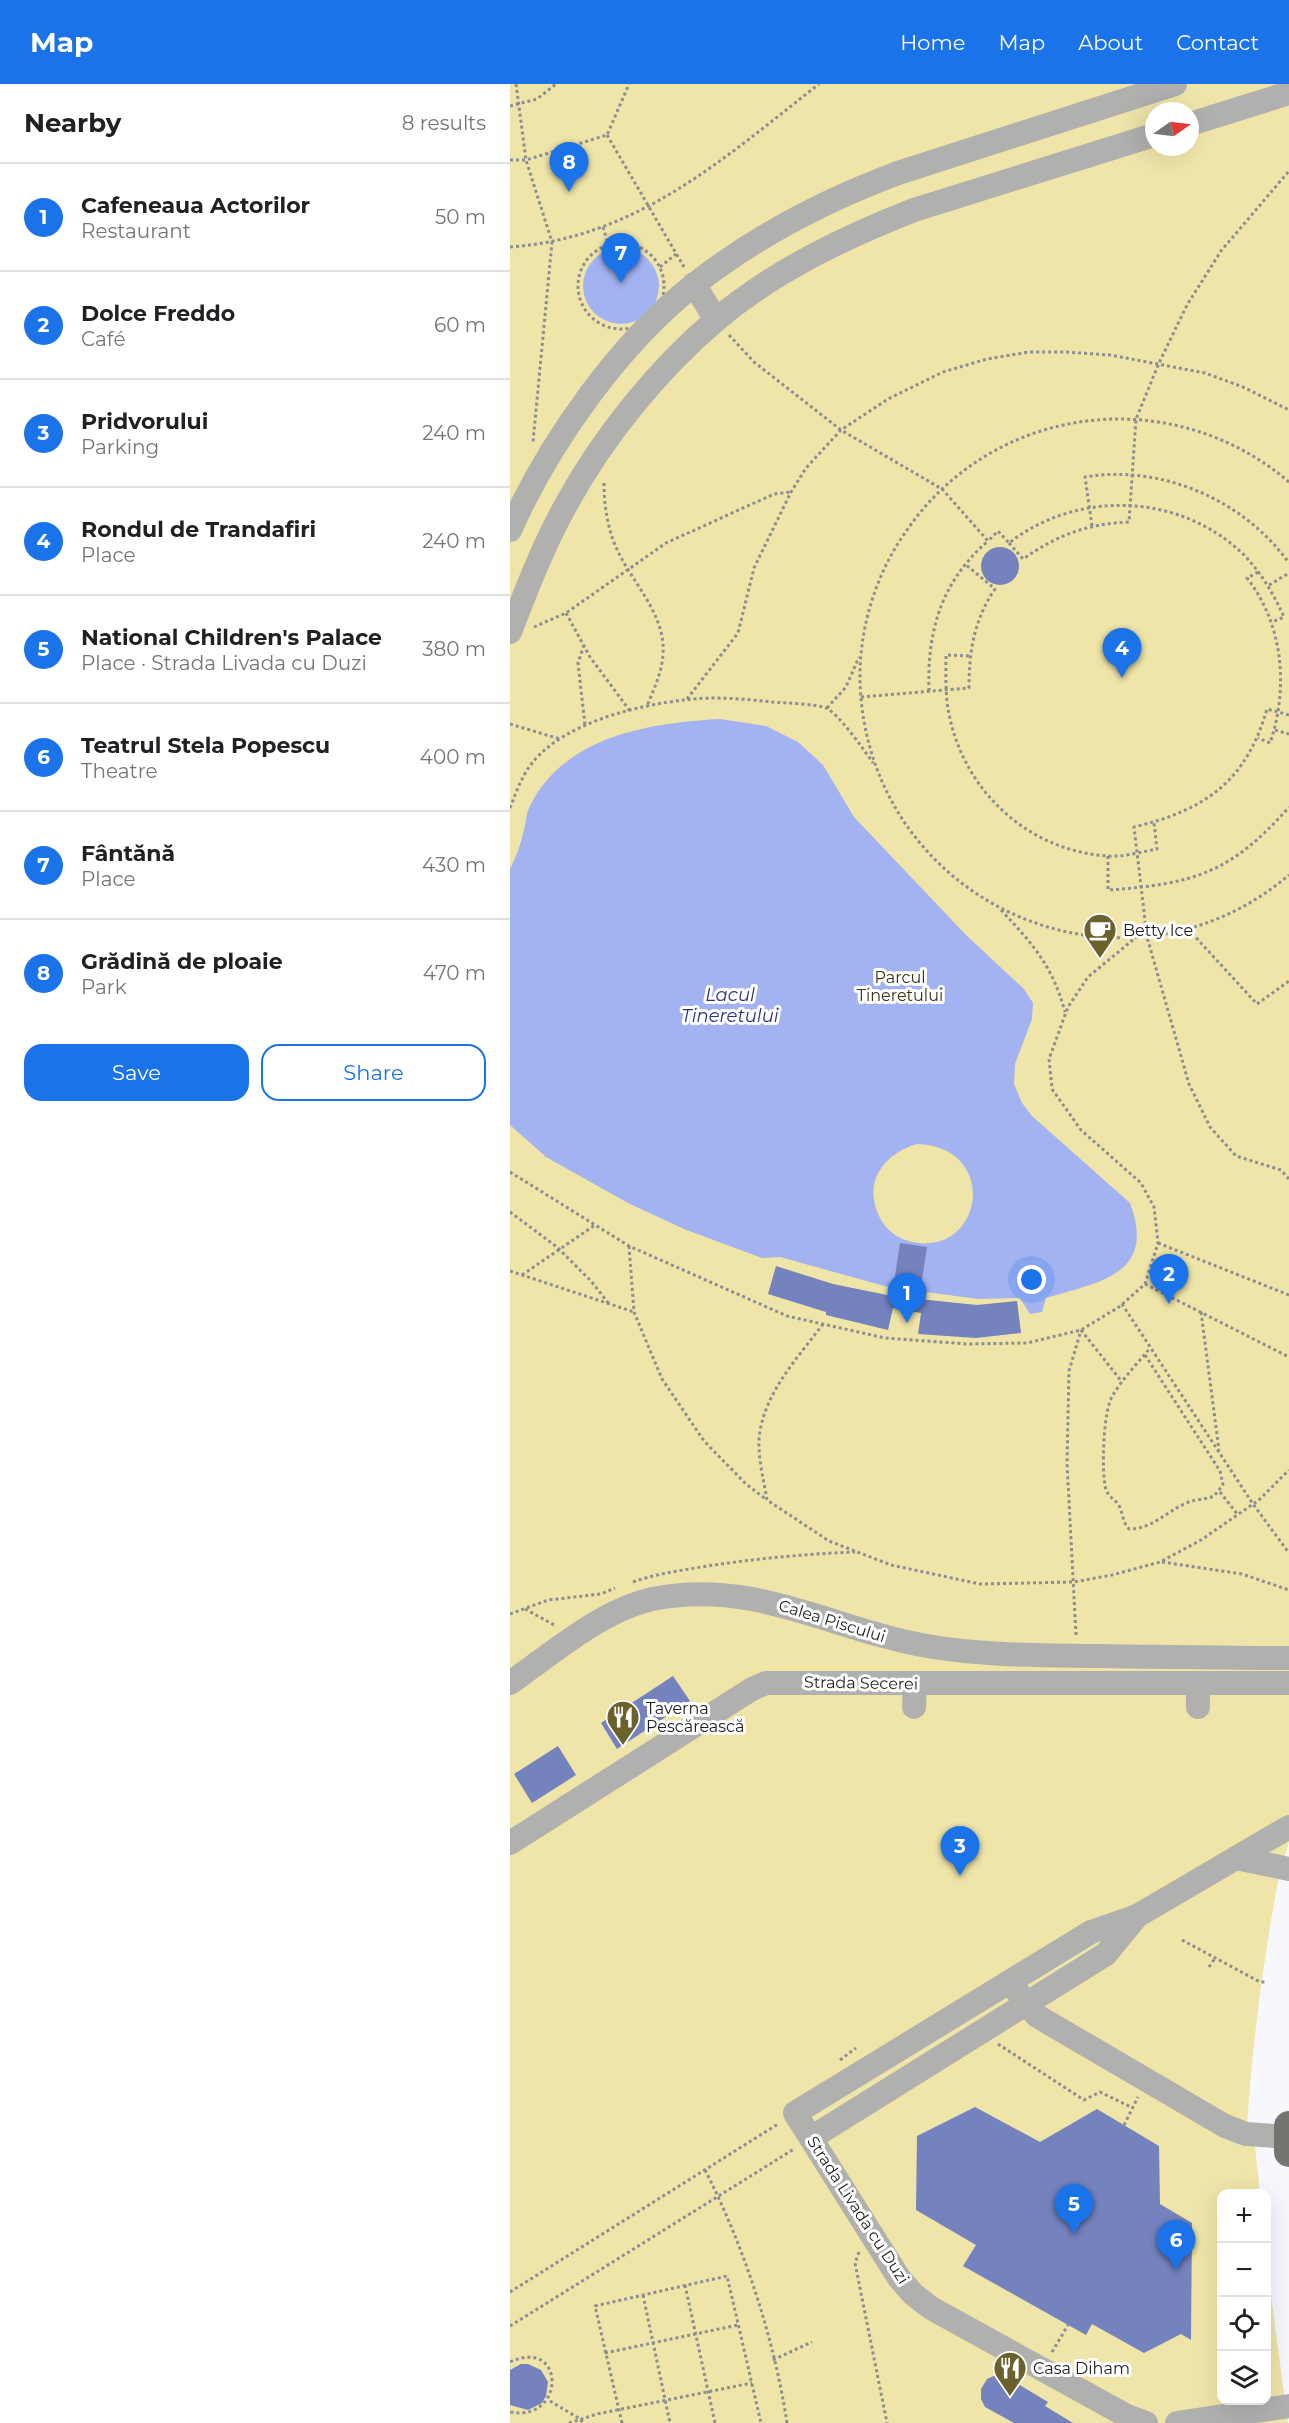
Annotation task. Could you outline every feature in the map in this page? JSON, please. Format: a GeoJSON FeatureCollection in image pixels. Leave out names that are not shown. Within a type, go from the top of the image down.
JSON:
{"type":"FeatureCollection","features":[{"type":"Feature","properties":{"kind":"main road"},"geometry":{"type":"LineString","coordinates":[[1289,2126],[1289,2152]]}},
{"type":"Feature","properties":{"kind":"street"},"geometry":{"type":"LineString","coordinates":[[510,530],[528,489],[574,418],[618,360],[658,317],[694,284],[787,223],[860,187],[1175,84]]}},
{"type":"Feature","properties":{"kind":"street"},"geometry":{"type":"LineString","coordinates":[[1199,121],[1289,93]]}},
{"type":"Feature","properties":{"kind":"street"},"geometry":{"type":"LineString","coordinates":[[511,630],[543,551],[568,502],[596,459],[657,379],[716,320],[806,259],[877,224],[914,210],[1145,138]]}},
{"type":"Feature","properties":{"kind":"street"},"geometry":{"type":"LineString","coordinates":[[860,187],[877,224]]}},
{"type":"Feature","properties":{"kind":"street"},"geometry":{"type":"LineString","coordinates":[[694,284],[716,320]]}},
{"type":"Feature","properties":{"kind":"street","name":"Calea Piscului"},"geometry":{"type":"LineString","coordinates":[[510,1683],[576,1637],[631,1605],[679,1594],[705,1594],[788,1606],[865,1631],[928,1646],[972,1652],[1075,1656],[1289,1658]]}},
{"type":"Feature","properties":{"kind":"street"},"geometry":{"type":"LineString","coordinates":[[1179,1657],[1202,1693]]}},
{"type":"Feature","properties":{"kind":"street"},"geometry":{"type":"LineString","coordinates":[[1258,1658],[1258,1684]]}},
{"type":"Feature","properties":{"kind":"street","name":"Strada Secerei"},"geometry":{"type":"LineString","coordinates":[[510,1843],[758,1685],[775,1682],[914,1695],[1202,1693],[1258,1684],[1289,1683]]}},
{"type":"Feature","properties":{"kind":"street"},"geometry":{"type":"LineString","coordinates":[[795,2113],[1091,1932],[1137,1916],[1289,1827]]}},
{"type":"Feature","properties":{"kind":"street"},"geometry":{"type":"LineString","coordinates":[[1236,1858],[1289,1869]]}},
{"type":"Feature","properties":{"kind":"street"},"geometry":{"type":"LineString","coordinates":[[811,2138],[1106,1954],[1137,1916]]}},
{"type":"Feature","properties":{"kind":"street"},"geometry":{"type":"LineString","coordinates":[[1010,1980],[1025,2003],[1037,2016],[1234,2130],[1246,2134],[1289,2137]]}},
{"type":"Feature","properties":{"kind":"street","name":"Strada Livada cu Duzi"},"geometry":{"type":"LineString","coordinates":[[795,2113],[899,2278],[913,2294],[931,2308],[1127,2416],[1146,2423]]}},
{"type":"Feature","properties":{"kind":"street"},"geometry":{"type":"LineString","coordinates":[[1178,2423],[1289,2406]]}},
{"type":"Feature","properties":{"kind":"path"},"geometry":{"type":"LineString","coordinates":[[516,84],[526,160],[552,242],[533,442]]}},
{"type":"Feature","properties":{"kind":"path"},"geometry":{"type":"LineString","coordinates":[[510,106],[537,99],[556,84]]}},
{"type":"Feature","properties":{"kind":"path"},"geometry":{"type":"LineString","coordinates":[[607,135],[628,84]]}},
{"type":"Feature","properties":{"kind":"path"},"geometry":{"type":"LineString","coordinates":[[510,247],[552,242],[603,227],[648,208],[693,179],[819,84]]}},
{"type":"Feature","properties":{"kind":"path"},"geometry":{"type":"LineString","coordinates":[[510,160],[526,160],[607,135]]}},
{"type":"Feature","properties":{"kind":"path"},"geometry":{"type":"LineString","coordinates":[[607,135],[694,284]]}},
{"type":"Feature","properties":{"kind":"path"},"geometry":{"type":"LineString","coordinates":[[929,691],[928,663],[932,632],[946,595],[965,564],[998,531],[1023,558],[1069,532],[1092,526],[1129,522],[1136,419],[1159,363],[1187,305],[1221,251],[1289,171]]}},
{"type":"Feature","properties":{"kind":"path"},"geometry":{"type":"LineString","coordinates":[[603,227],[608,244]]}},
{"type":"Feature","properties":{"kind":"path"},"geometry":{"type":"LineString","coordinates":[[608,244],[638,246],[647,252],[660,267],[664,280],[664,293],[660,306],[652,317],[641,325],[615,330],[602,326],[583,308],[578,295],[580,272],[591,255],[608,244]]}},
{"type":"Feature","properties":{"kind":"path"},"geometry":{"type":"LineString","coordinates":[[660,267],[676,254]]}},
{"type":"Feature","properties":{"kind":"path"},"geometry":{"type":"LineString","coordinates":[[716,320],[754,362],[841,429],[942,489],[988,541]]}},
{"type":"Feature","properties":{"kind":"path"},"geometry":{"type":"LineString","coordinates":[[687,699],[738,633],[754,568],[791,492],[806,468],[841,429],[888,399],[943,372],[987,359],[1029,352],[1110,355],[1159,363],[1214,376],[1243,387],[1289,410]]}},
{"type":"Feature","properties":{"kind":"path"},"geometry":{"type":"LineString","coordinates":[[876,767],[867,738],[861,696],[861,653],[868,613],[886,565],[912,522],[942,489],[986,455],[1036,432],[1085,421],[1136,419],[1176,425],[1214,437],[1250,454],[1289,482]]}},
{"type":"Feature","properties":{"kind":"path"},"geometry":{"type":"LineString","coordinates":[[596,459],[604,479],[604,506],[616,546],[652,609],[659,626],[664,651],[660,674],[647,706]]}},
{"type":"Feature","properties":{"kind":"path"},"geometry":{"type":"LineString","coordinates":[[1092,526],[1085,477],[1131,474],[1154,477],[1200,492],[1232,509],[1271,542],[1289,563]]}},
{"type":"Feature","properties":{"kind":"path"},"geometry":{"type":"LineString","coordinates":[[511,630],[532,627],[566,613],[666,543],[774,494],[791,492]]}},
{"type":"Feature","properties":{"kind":"path"},"geometry":{"type":"LineString","coordinates":[[1009,543],[1050,519],[1089,508],[1129,506],[1164,510],[1198,523],[1234,546],[1269,585],[1284,617]]}},
{"type":"Feature","properties":{"kind":"path"},"geometry":{"type":"LineString","coordinates":[[861,696],[969,688],[969,656],[977,622],[995,589],[965,564]]}},
{"type":"Feature","properties":{"kind":"path"},"geometry":{"type":"LineString","coordinates":[[1258,572],[1247,578],[1258,592],[1272,622],[1280,664],[1275,730],[1270,743],[1258,738]]}},
{"type":"Feature","properties":{"kind":"path"},"geometry":{"type":"LineString","coordinates":[[1269,585],[1289,573]]}},
{"type":"Feature","properties":{"kind":"path"},"geometry":{"type":"LineString","coordinates":[[566,613],[584,645],[630,711]]}},
{"type":"Feature","properties":{"kind":"path"},"geometry":{"type":"LineString","coordinates":[[1272,622],[1289,615]]}},
{"type":"Feature","properties":{"kind":"path"},"geometry":{"type":"LineString","coordinates":[[584,645],[578,663],[585,726]]}},
{"type":"Feature","properties":{"kind":"path"},"geometry":{"type":"LineString","coordinates":[[827,708],[846,687],[861,653]]}},
{"type":"Feature","properties":{"kind":"path"},"geometry":{"type":"LineString","coordinates":[[969,656],[946,655],[946,690],[951,721],[964,761],[982,791],[993,803],[1020,826],[1047,840],[1080,851],[1108,856],[1157,849],[1154,823]]}},
{"type":"Feature","properties":{"kind":"path"},"geometry":{"type":"LineString","coordinates":[[510,808],[520,782],[533,762],[560,739],[585,726],[647,706],[687,699],[756,700],[827,708],[858,740],[876,767],[898,813],[928,853],[957,881],[999,908],[1036,924],[1065,932],[1105,938],[1147,937],[1188,929],[1218,919],[1246,905],[1289,875]]}},
{"type":"Feature","properties":{"kind":"path"},"geometry":{"type":"LineString","coordinates":[[1289,715],[1267,709],[1258,738],[1231,780],[1210,797],[1188,811],[1154,823],[1134,827],[1147,937],[1189,1084],[1210,1127],[1236,1156],[1281,1170],[1289,1179]]}},
{"type":"Feature","properties":{"kind":"path"},"geometry":{"type":"LineString","coordinates":[[510,724],[560,739]]}},
{"type":"Feature","properties":{"kind":"path"},"geometry":{"type":"LineString","coordinates":[[1275,730],[1289,734]]}},
{"type":"Feature","properties":{"kind":"path"},"geometry":{"type":"LineString","coordinates":[[1108,856],[1108,890],[1184,881],[1217,867],[1253,843],[1289,807]]}},
{"type":"Feature","properties":{"kind":"path"},"geometry":{"type":"LineString","coordinates":[[999,908],[1045,961],[1054,978],[1066,1014]]}},
{"type":"Feature","properties":{"kind":"path"},"geometry":{"type":"LineString","coordinates":[[1188,929],[1257,1004],[1289,981]]}},
{"type":"Feature","properties":{"kind":"path"},"geometry":{"type":"LineString","coordinates":[[510,1172],[629,1246],[788,1316],[885,1338],[968,1344],[1027,1343],[1081,1330],[1122,1304],[1145,1284],[1158,1243],[1154,1207],[1141,1183],[1081,1130],[1052,1089],[1049,1059],[1066,1014],[1088,977],[1135,938]]}},
{"type":"Feature","properties":{"kind":"path"},"geometry":{"type":"LineString","coordinates":[[510,1212],[560,1250],[591,1281],[609,1304]]}},
{"type":"Feature","properties":{"kind":"path"},"geometry":{"type":"LineString","coordinates":[[522,1275],[595,1225]]}},
{"type":"Feature","properties":{"kind":"path"},"geometry":{"type":"LineString","coordinates":[[1158,1243],[1289,1295]]}},
{"type":"Feature","properties":{"kind":"path"},"geometry":{"type":"LineString","coordinates":[[629,1246],[634,1312],[662,1379],[704,1441],[746,1484],[767,1500],[829,1541],[891,1565],[980,1584],[1074,1582],[1112,1575],[1160,1562],[1201,1540],[1253,1504],[1289,1470]]}},
{"type":"Feature","properties":{"kind":"path"},"geometry":{"type":"LineString","coordinates":[[510,1271],[634,1312]]}},
{"type":"Feature","properties":{"kind":"path"},"geometry":{"type":"LineString","coordinates":[[1145,1284],[1289,1357]]}},
{"type":"Feature","properties":{"kind":"path"},"geometry":{"type":"LineString","coordinates":[[1122,1304],[1253,1504],[1289,1553]]}},
{"type":"Feature","properties":{"kind":"path"},"geometry":{"type":"LineString","coordinates":[[1200,1312],[1219,1452]]}},
{"type":"Feature","properties":{"kind":"path"},"geometry":{"type":"LineString","coordinates":[[767,1500],[759,1432],[775,1389],[824,1324]]}},
{"type":"Feature","properties":{"kind":"path"},"geometry":{"type":"LineString","coordinates":[[1081,1330],[1122,1382]]}},
{"type":"Feature","properties":{"kind":"path"},"geometry":{"type":"LineString","coordinates":[[1075,1656],[1076,1621],[1067,1463],[1069,1371],[1081,1330]]}},
{"type":"Feature","properties":{"kind":"path"},"geometry":{"type":"LineString","coordinates":[[1145,1355],[1220,1471],[1223,1485],[1220,1492],[1209,1499],[1183,1504],[1151,1524],[1134,1529],[1125,1526],[1118,1505],[1107,1494],[1104,1482],[1103,1453],[1111,1397],[1150,1348]]}},
{"type":"Feature","properties":{"kind":"path"},"geometry":{"type":"LineString","coordinates":[[1220,1492],[1238,1515]]}},
{"type":"Feature","properties":{"kind":"path"},"geometry":{"type":"LineString","coordinates":[[1160,1562],[1242,1574],[1289,1590]]}},
{"type":"Feature","properties":{"kind":"path"},"geometry":{"type":"LineString","coordinates":[[525,1609],[576,1637]]}},
{"type":"Feature","properties":{"kind":"path"},"geometry":{"type":"LineString","coordinates":[[1182,1940],[1260,1982],[1266,1982]]}},
{"type":"Feature","properties":{"kind":"path"},"geometry":{"type":"LineString","coordinates":[[1209,1967],[1215,1958]]}},
{"type":"Feature","properties":{"kind":"path"},"geometry":{"type":"LineString","coordinates":[[979,2032],[1084,2100],[1100,2092],[1133,2108]]}},
{"type":"Feature","properties":{"kind":"path"},"geometry":{"type":"LineString","coordinates":[[1124,2125],[1146,2080]]}},
{"type":"Feature","properties":{"kind":"path"},"geometry":{"type":"LineString","coordinates":[[510,2292],[795,2113]]}},
{"type":"Feature","properties":{"kind":"path"},"geometry":{"type":"LineString","coordinates":[[510,2326],[811,2138]]}},
{"type":"Feature","properties":{"kind":"path"},"geometry":{"type":"LineString","coordinates":[[705,2170],[718,2195],[748,2273],[773,2360],[787,2423]]}},
{"type":"Feature","properties":{"kind":"path"},"geometry":{"type":"LineString","coordinates":[[695,2176],[699,2182]]}},
{"type":"Feature","properties":{"kind":"path"},"geometry":{"type":"LineString","coordinates":[[706,2196],[709,2201]]}},
{"type":"Feature","properties":{"kind":"path"},"geometry":{"type":"LineString","coordinates":[[874,2239],[857,2253],[854,2264],[887,2423]]}},
{"type":"Feature","properties":{"kind":"path"},"geometry":{"type":"LineString","coordinates":[[621,2423],[595,2306],[727,2276],[761,2423]]}},
{"type":"Feature","properties":{"kind":"path"},"geometry":{"type":"LineString","coordinates":[[685,2285],[715,2423]]}},
{"type":"Feature","properties":{"kind":"path"},"geometry":{"type":"LineString","coordinates":[[643,2295],[670,2423]]}},
{"type":"Feature","properties":{"kind":"path"},"geometry":{"type":"LineString","coordinates":[[861,2316],[866,2315]]}},
{"type":"Feature","properties":{"kind":"path"},"geometry":{"type":"LineString","coordinates":[[606,2353],[738,2325]]}},
{"type":"Feature","properties":{"kind":"path"},"geometry":{"type":"LineString","coordinates":[[1056,2346],[1068,2325]]}},
{"type":"Feature","properties":{"kind":"path"},"geometry":{"type":"LineString","coordinates":[[773,2360],[812,2342]]}},
{"type":"Feature","properties":{"kind":"path"},"geometry":{"type":"LineString","coordinates":[[510,2362],[526,2358],[544,2365],[553,2382],[550,2401],[536,2414],[526,2416],[510,2412]]}},
{"type":"Feature","properties":{"kind":"path"},"geometry":{"type":"LineString","coordinates":[[569,2423],[752,2383]]}},
{"type":"Feature","properties":{"kind":"path"},"geometry":{"type":"LineString","coordinates":[[550,2401],[583,2423]]}},
{"type":"Feature","properties":{"kind":"green space","name":"Parcul Tineretului"},"geometry":{"type":"Polygon","coordinates":[[[510,84],[1289,84],[1289,1841],[1285,1856],[1283,1856],[1276,1891],[1255,2032],[1246,2139],[1255,2147],[1260,2189],[1217,2189],[1217,2405],[1271,2405],[1271,2296],[1288,2423],[510,2423],[510,84]]]}},
{"type":"Feature","properties":{"kind":"water"},"geometry":{"type":"Polygon","coordinates":[[[621,248],[635,251],[648,259],[656,272],[659,286],[656,300],[648,313],[635,321],[621,324],[607,321],[594,313],[586,300],[583,286],[586,272],[594,259],[607,251],[621,248]]]}},
{"type":"Feature","properties":{"kind":"water","name":"Lacul Tineretului"},"geometry":{"type":"Polygon","coordinates":[[[720,719],[766,726],[798,742],[823,765],[854,817],[966,935],[1024,989],[1033,1003],[1032,1019],[1015,1064],[1014,1084],[1022,1103],[1032,1116],[1130,1203],[1136,1227],[1136,1246],[1129,1260],[1118,1272],[1085,1287],[1046,1298],[1042,1312],[1030,1314],[1020,1298],[978,1299],[888,1287],[780,1257],[762,1258],[684,1229],[628,1203],[546,1157],[510,1125],[510,869],[520,845],[529,808],[544,784],[563,764],[586,749],[637,730],[720,719]],[[917,1144],[894,1155],[879,1172],[873,1193],[875,1205],[886,1226],[902,1239],[912,1242],[936,1242],[955,1233],[967,1218],[973,1200],[971,1180],[962,1163],[944,1150],[917,1144]]]}},
{"type":"Feature","properties":{"kind":"building"},"geometry":{"type":"Polygon","coordinates":[[[1000,547],[1007,548],[1013,553],[1018,559],[1018,573],[1013,579],[1007,584],[1000,585],[993,584],[987,579],[982,573],[981,566],[982,559],[987,553],[993,548],[1000,547]]]}},
{"type":"Feature","properties":{"kind":"building"},"geometry":{"type":"Polygon","coordinates":[[[900,1243],[927,1247],[919,1299],[977,1305],[1017,1301],[1021,1333],[976,1338],[918,1334],[921,1313],[893,1308],[888,1330],[826,1315],[826,1312],[768,1294],[776,1266],[833,1284],[892,1296],[900,1243]]]}},
{"type":"Feature","properties":{"kind":"building"},"geometry":{"type":"Polygon","coordinates":[[[673,1676],[690,1701],[617,1749],[601,1723],[673,1676]]]}},
{"type":"Feature","properties":{"kind":"building"},"geometry":{"type":"Polygon","coordinates":[[[558,1746],[576,1775],[532,1803],[514,1774],[558,1746]]]}},
{"type":"Feature","properties":{"kind":"building"},"geometry":{"type":"Polygon","coordinates":[[[975,2107],[1040,2142],[1097,2109],[1159,2146],[1160,2204],[1192,2223],[1191,2340],[1181,2334],[1144,2353],[1092,2324],[1086,2335],[963,2266],[976,2245],[916,2210],[917,2136],[975,2107]]]}},
{"type":"Feature","properties":{"kind":"building"},"geometry":{"type":"Polygon","coordinates":[[[521,2364],[528,2364],[541,2370],[548,2382],[546,2396],[542,2403],[528,2410],[510,2405],[510,2370],[521,2364]]]}},
{"type":"Feature","properties":{"kind":"building","name":"Casa Diham"},"geometry":{"type":"Polygon","coordinates":[[[996,2375],[1005,2376],[1048,2402],[1045,2406],[1073,2423],[1014,2423],[985,2407],[981,2399],[981,2389],[987,2379],[996,2375]]]}},
{"type":"Feature","properties":{"kind":"place","name":"Grădină de ploaie"},"geometry":{"type":"Point","coordinates":[569,192]}},
{"type":"Feature","properties":{"kind":"place","name":"Fântănă"},"geometry":{"type":"Point","coordinates":[621,283]}},
{"type":"Feature","properties":{"kind":"place","name":"Rondul de Trandafiri"},"geometry":{"type":"Point","coordinates":[1122,678]}},
{"type":"Feature","properties":{"kind":"place","name":"Betty Ice"},"geometry":{"type":"Point","coordinates":[1100,959]}},
{"type":"Feature","properties":{"kind":"place","name":"Dolce Freddo"},"geometry":{"type":"Point","coordinates":[1169,1304]}},
{"type":"Feature","properties":{"kind":"place","name":"Cafeneaua Actorilor"},"geometry":{"type":"Point","coordinates":[907,1323]}},
{"type":"Feature","properties":{"kind":"place","name":"Taverna Pescărească"},"geometry":{"type":"Point","coordinates":[623,1746]}},
{"type":"Feature","properties":{"kind":"place","name":"Pridvorului"},"geometry":{"type":"Point","coordinates":[960,1876]}},
{"type":"Feature","properties":{"kind":"place","name":"National Children's Palace"},"geometry":{"type":"Point","coordinates":[1074,2234]}},
{"type":"Feature","properties":{"kind":"place","name":"Teatrul Stela Popescu"},"geometry":{"type":"Point","coordinates":[1176,2270]}},
{"type":"Feature","properties":{"kind":"place","name":"Casa Diham"},"geometry":{"type":"Point","coordinates":[1010,2397]}}]}
